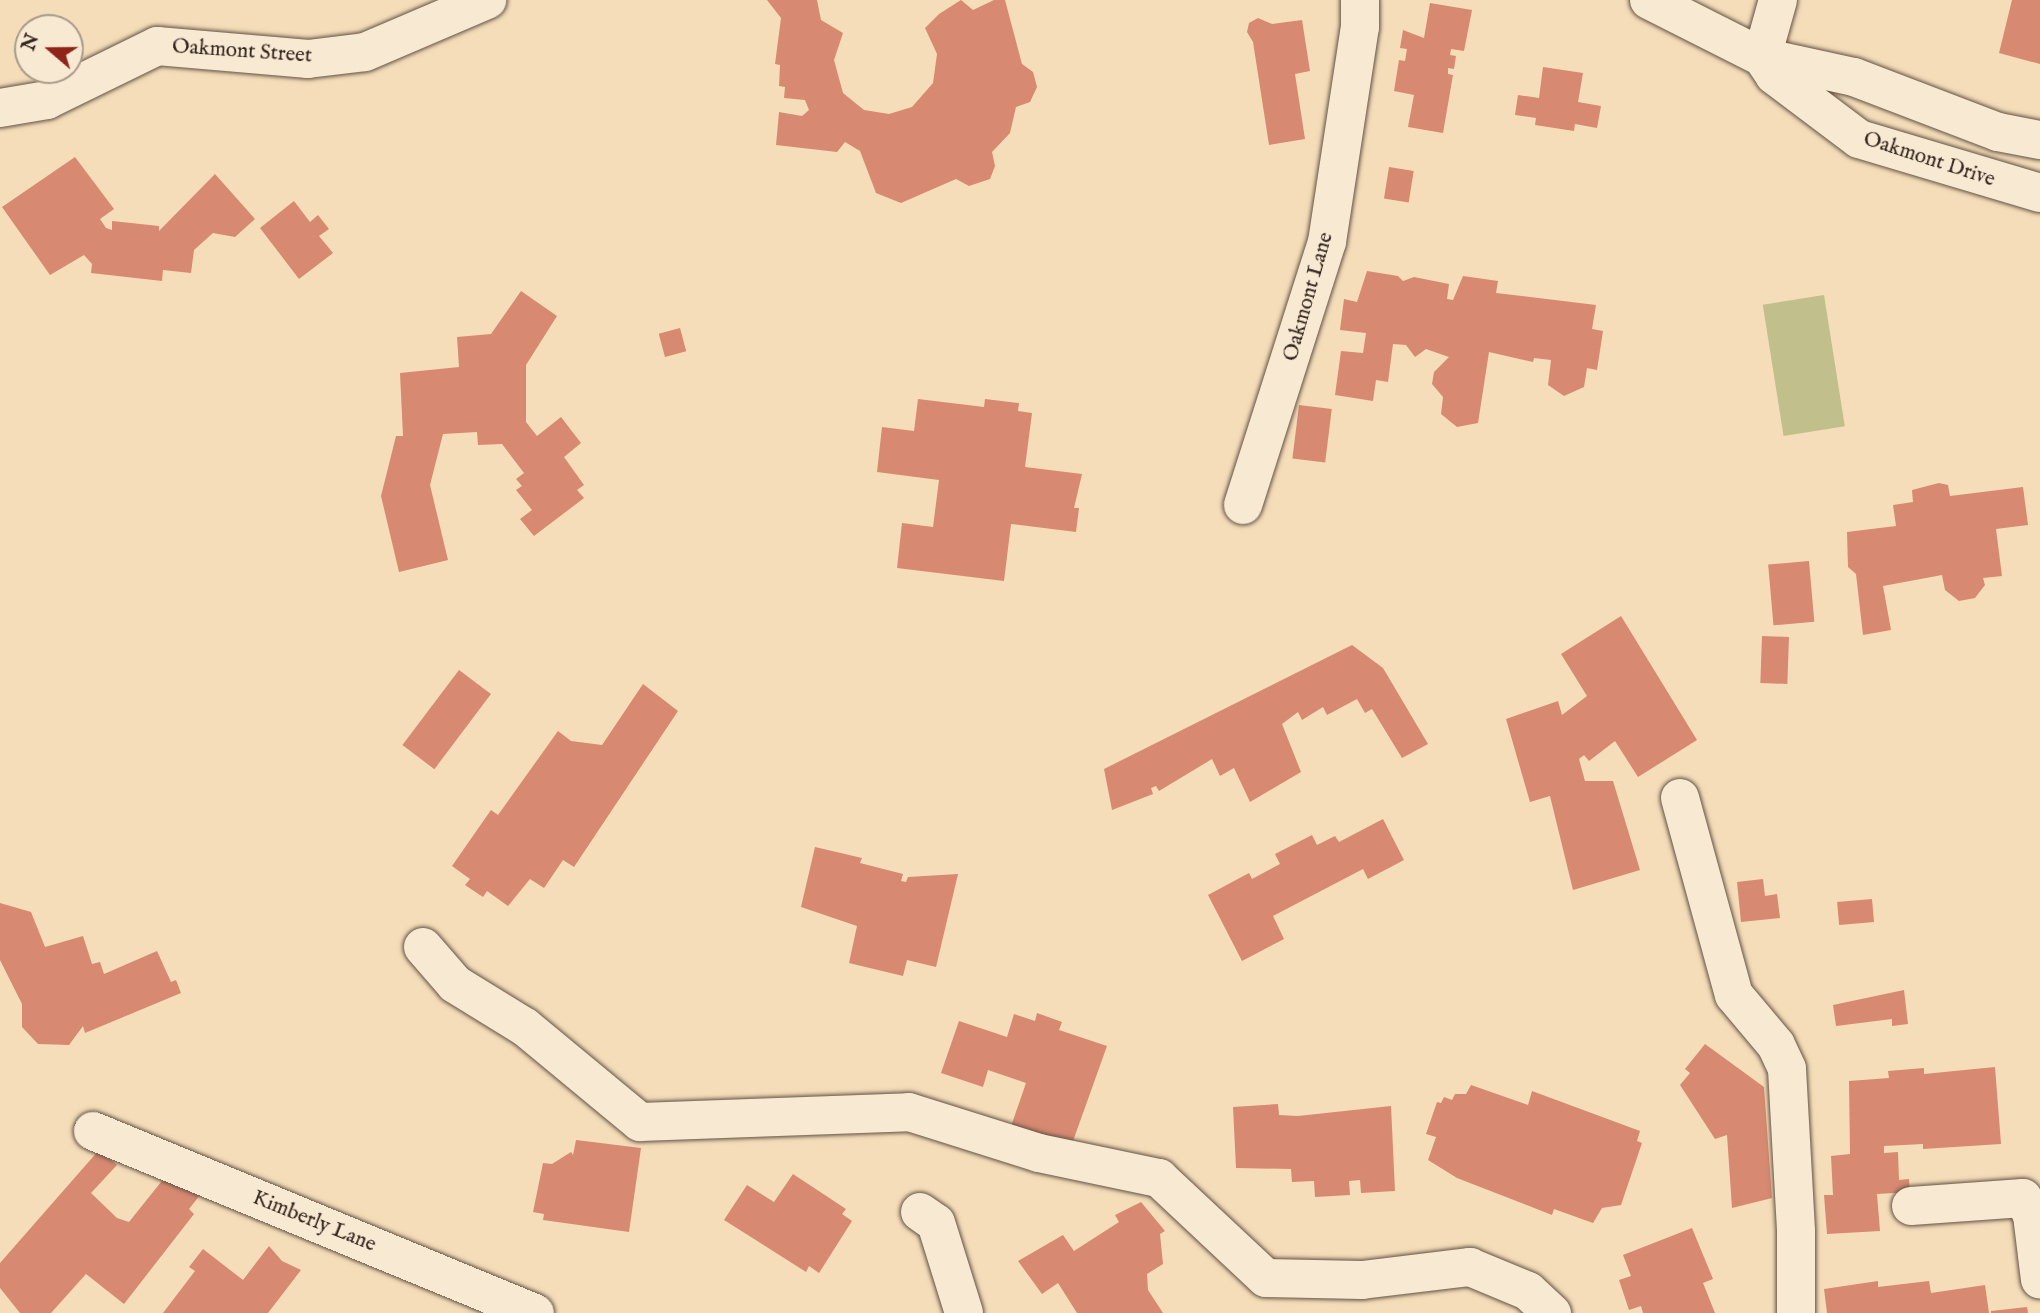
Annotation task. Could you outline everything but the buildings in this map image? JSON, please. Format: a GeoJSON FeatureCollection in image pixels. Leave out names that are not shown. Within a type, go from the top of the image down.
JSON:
{"type":"FeatureCollection","features":[{"type":"Feature","properties":{"kind":"street","name":"Oakmont Street"},"geometry":{"type":"LineString","coordinates":[[0,108],[47,100],[157,46],[308,59],[366,52],[487,0]]}},
{"type":"Feature","properties":{"kind":"street","name":"Oakmont Lane"},"geometry":{"type":"LineString","coordinates":[[1243,505],[1327,242],[1360,27],[1360,0]]}},
{"type":"Feature","properties":{"kind":"street","name":"Oakmont Drive"},"geometry":{"type":"LineString","coordinates":[[1649,0],[1762,57],[1854,77],[1998,132],[2040,140]]}},
{"type":"Feature","properties":{"kind":"street"},"geometry":{"type":"LineString","coordinates":[[1762,57],[1778,0]]}},
{"type":"Feature","properties":{"kind":"street","name":"Oakmont Drive"},"geometry":{"type":"LineString","coordinates":[[1762,57],[1774,75],[1859,139],[2040,193]]}},
{"type":"Feature","properties":{"kind":"street"},"geometry":{"type":"LineString","coordinates":[[1680,798],[1734,995],[1776,1045],[1787,1069],[1797,1231],[1796,1313]]}},
{"type":"Feature","properties":{"kind":"street"},"geometry":{"type":"LineString","coordinates":[[424,947],[455,984],[525,1027],[640,1122],[909,1112],[1040,1153],[1159,1178],[1266,1278],[1362,1280],[1470,1268],[1528,1291],[1552,1313]]}},
{"type":"Feature","properties":{"kind":"street","name":"Kimberly Lane"},"geometry":{"type":"LineString","coordinates":[[93,1132],[535,1313]]}},
{"type":"Feature","properties":{"kind":"street"},"geometry":{"type":"LineString","coordinates":[[1911,1206],[2023,1198],[2032,1214],[2040,1280]]}},
{"type":"Feature","properties":{"kind":"street"},"geometry":{"type":"LineString","coordinates":[[920,1212],[936,1223],[964,1313]]}},
{"type":"Feature","properties":{"kind":"shaded area"},"geometry":{"type":"Polygon","coordinates":[[[1824,295],[1845,426],[1784,436],[1763,305],[1824,295]]]}}]}
